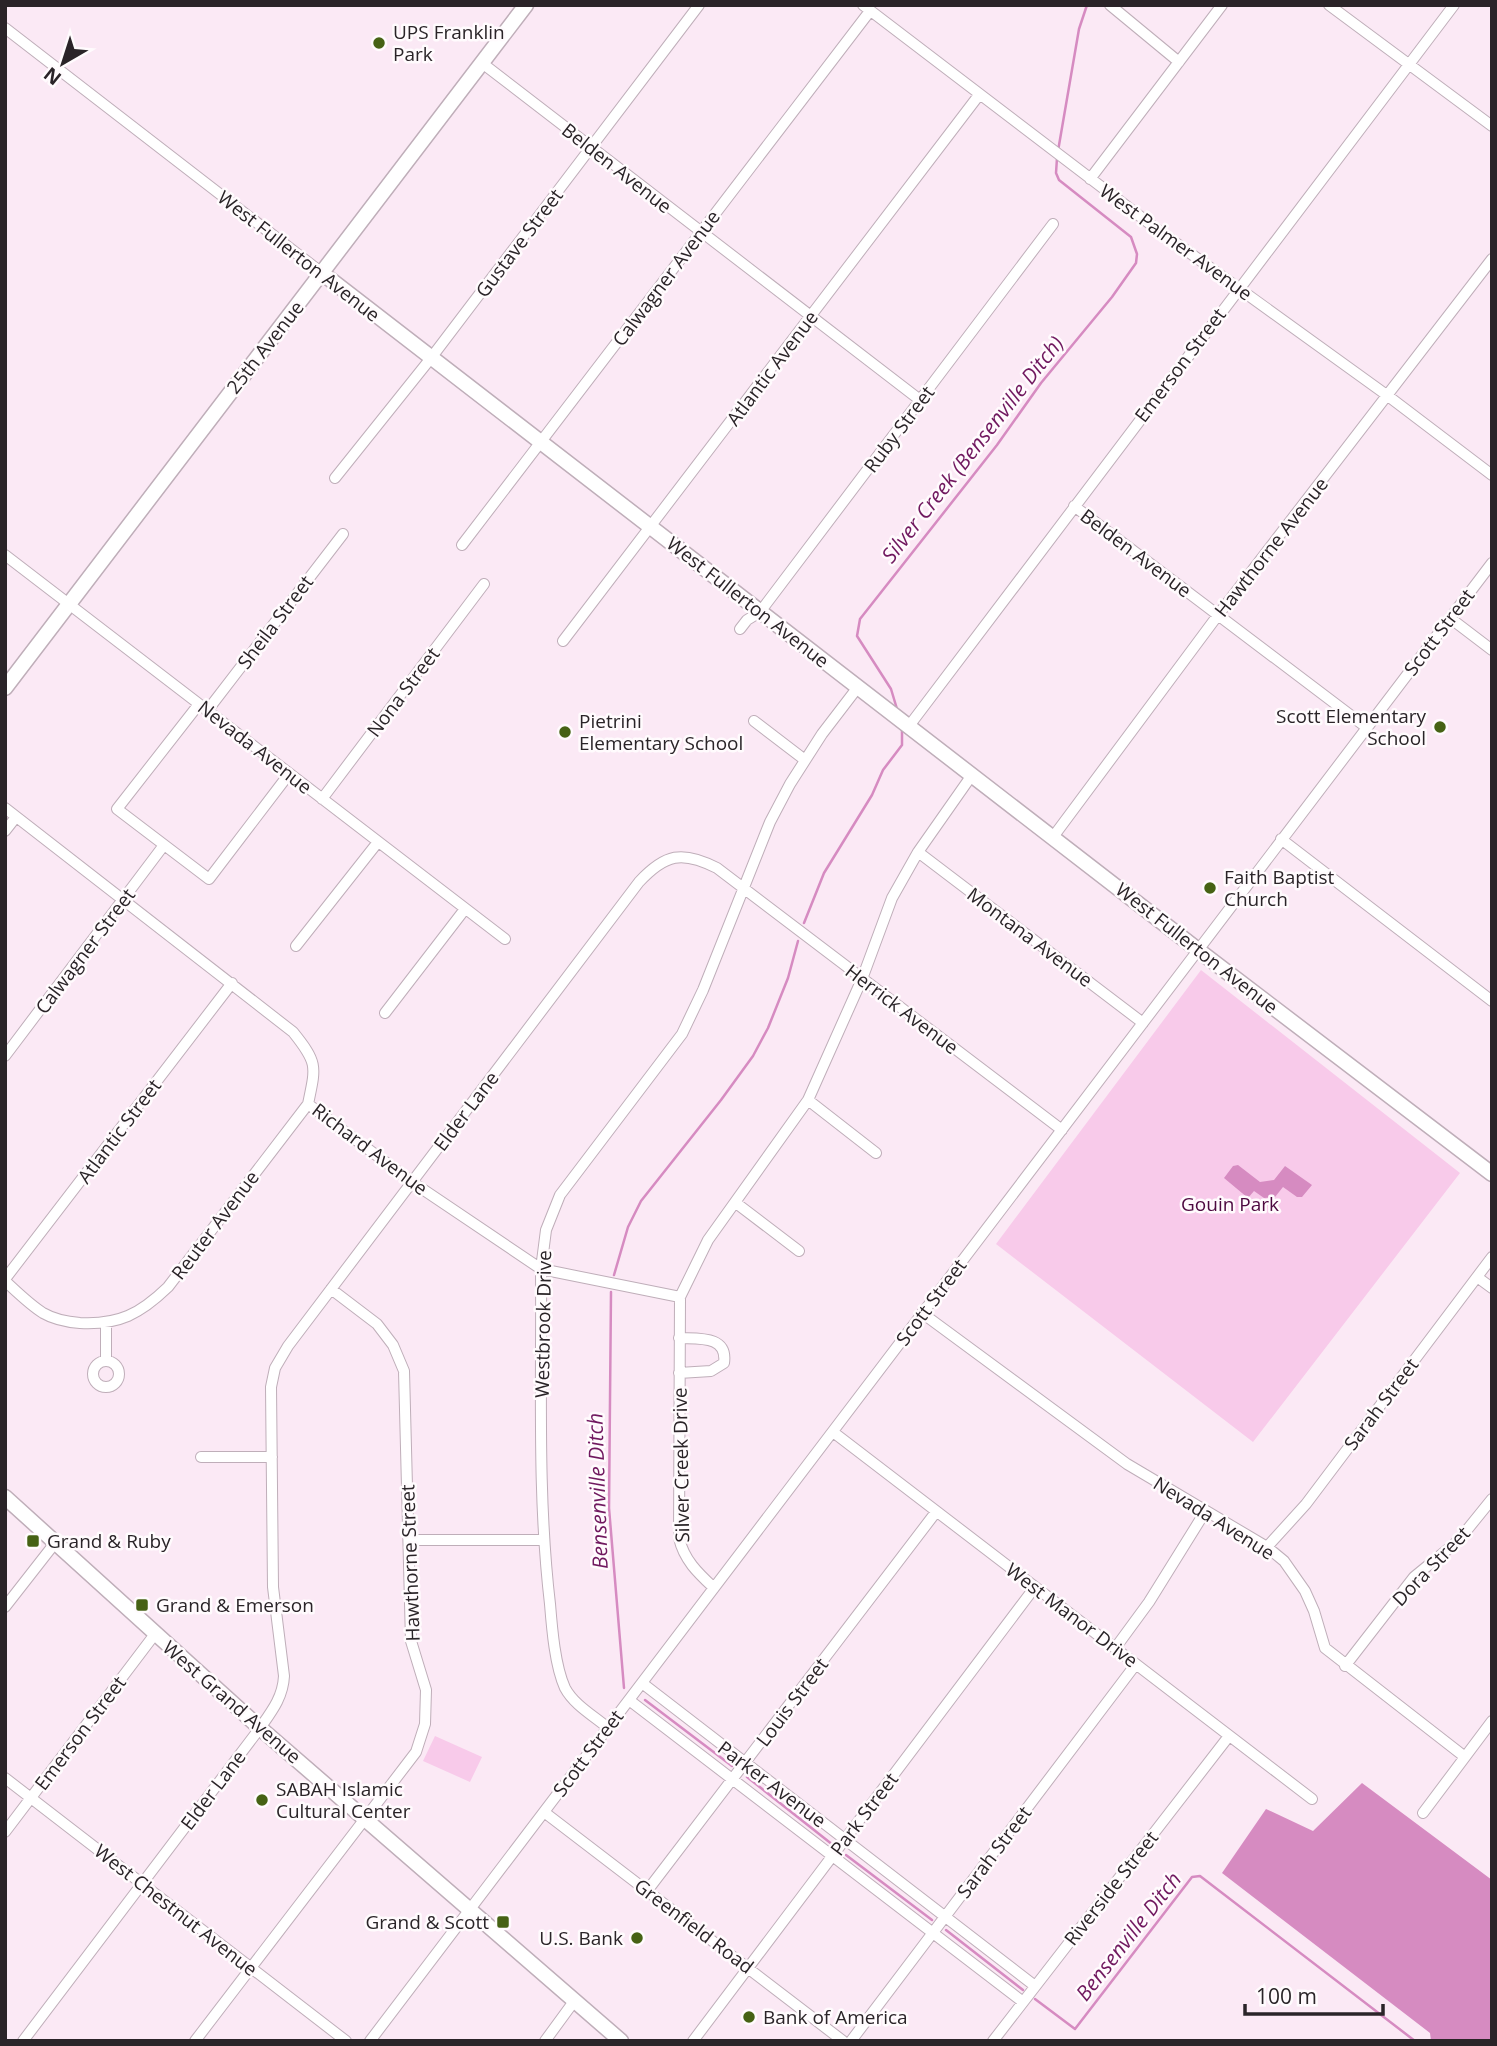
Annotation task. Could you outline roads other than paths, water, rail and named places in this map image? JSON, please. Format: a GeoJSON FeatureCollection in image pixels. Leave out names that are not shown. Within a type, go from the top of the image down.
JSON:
{"type":"FeatureCollection","features":[{"type":"Feature","properties":{"kind":"main road","name":"25th Avenue"},"geometry":{"type":"LineString","coordinates":[[5,688],[526,5]]}},
{"type":"Feature","properties":{"kind":"main road","name":"West Fullerton Avenue"},"geometry":{"type":"LineString","coordinates":[[322,273],[1492,1174]]}},
{"type":"Feature","properties":{"kind":"main road","name":"West Grand Avenue"},"geometry":{"type":"LineString","coordinates":[[5,1497],[260,1728],[621,2041]]}},
{"type":"Feature","properties":{"kind":"street","name":"Gustave Street"},"geometry":{"type":"LineString","coordinates":[[335,478],[431,358],[699,5]]}},
{"type":"Feature","properties":{"kind":"street"},"geometry":{"type":"LineString","coordinates":[[1110,5],[1179,62]]}},
{"type":"Feature","properties":{"kind":"street"},"geometry":{"type":"LineString","coordinates":[[1090,180],[1222,5]]}},
{"type":"Feature","properties":{"kind":"street"},"geometry":{"type":"LineString","coordinates":[[1329,5],[1492,126]]}},
{"type":"Feature","properties":{"kind":"street","name":"Emerson Street"},"geometry":{"type":"LineString","coordinates":[[908,726],[1454,5]]}},
{"type":"Feature","properties":{"kind":"street","name":"West Palmer Avenue"},"geometry":{"type":"LineString","coordinates":[[867,8],[1090,180],[1388,396],[1492,475]]}},
{"type":"Feature","properties":{"kind":"street","name":"Calwagner Avenue"},"geometry":{"type":"LineString","coordinates":[[462,545],[701,232],[867,8]]}},
{"type":"Feature","properties":{"kind":"street","name":"West Fullerton Avenue"},"geometry":{"type":"LineString","coordinates":[[5,28],[322,273]]}},
{"type":"Feature","properties":{"kind":"street","name":"Belden Avenue"},"geometry":{"type":"LineString","coordinates":[[482,63],[920,400]]}},
{"type":"Feature","properties":{"kind":"street","name":"Atlantic Avenue"},"geometry":{"type":"LineString","coordinates":[[564,641],[979,95]]}},
{"type":"Feature","properties":{"kind":"street","name":"Ruby Street"},"geometry":{"type":"LineString","coordinates":[[740,629],[747,620],[760,612],[1053,224]]}},
{"type":"Feature","properties":{"kind":"street","name":"Hawthorne Avenue"},"geometry":{"type":"LineString","coordinates":[[1053,837],[1218,615],[1492,259]]}},
{"type":"Feature","properties":{"kind":"street","name":"Belden Avenue"},"geometry":{"type":"LineString","coordinates":[[1074,506],[1366,727]]}},
{"type":"Feature","properties":{"kind":"street","name":"Sheila Street"},"geometry":{"type":"LineString","coordinates":[[164,845],[117,809],[343,534]]}},
{"type":"Feature","properties":{"kind":"street","name":"Nevada Avenue"},"geometry":{"type":"LineString","coordinates":[[5,555],[505,939]]}},
{"type":"Feature","properties":{"kind":"street","name":"Scott Street"},"geometry":{"type":"LineString","coordinates":[[370,2041],[1492,563]]}},
{"type":"Feature","properties":{"kind":"street","name":"Nona Street"},"geometry":{"type":"LineString","coordinates":[[322,799],[484,584]]}},
{"type":"Feature","properties":{"kind":"street"},"geometry":{"type":"LineString","coordinates":[[1450,618],[1492,650]]}},
{"type":"Feature","properties":{"kind":"street","name":"Westbrook Drive"},"geometry":{"type":"LineString","coordinates":[[608,1728],[570,1696],[564,1684],[551,1620],[542,1540],[541,1269],[547,1230],[560,1195],[682,1034],[703,990],[770,822],[805,760],[858,687]]}},
{"type":"Feature","properties":{"kind":"street"},"geometry":{"type":"LineString","coordinates":[[754,721],[805,760]]}},
{"type":"Feature","properties":{"kind":"street"},"geometry":{"type":"LineString","coordinates":[[164,845],[209,879],[289,774]]}},
{"type":"Feature","properties":{"kind":"street","name":"Silver Creek Drive"},"geometry":{"type":"LineString","coordinates":[[714,1588],[688,1562],[678,1538],[680,1297],[699,1255],[808,1100],[862,979],[892,898],[918,852],[972,775]]}},
{"type":"Feature","properties":{"kind":"street","name":"Richard Avenue"},"geometry":{"type":"LineString","coordinates":[[5,808],[293,1032],[313,1060],[308,1104],[412,1182],[541,1269],[680,1297]]}},
{"type":"Feature","properties":{"kind":"street"},"geometry":{"type":"LineString","coordinates":[[5,831],[16,817]]}},
{"type":"Feature","properties":{"kind":"street"},"geometry":{"type":"LineString","coordinates":[[1281,839],[1492,1001]]}},
{"type":"Feature","properties":{"kind":"street"},"geometry":{"type":"LineString","coordinates":[[296,946],[378,842]]}},
{"type":"Feature","properties":{"kind":"street","name":"Calwagner Street"},"geometry":{"type":"LineString","coordinates":[[5,1056],[164,845]]}},
{"type":"Feature","properties":{"kind":"street","name":"Montana Avenue"},"geometry":{"type":"LineString","coordinates":[[918,852],[1143,1023]]}},
{"type":"Feature","properties":{"kind":"street","name":"Elder Lane"},"geometry":{"type":"LineString","coordinates":[[23,2041],[260,1728],[284,1689],[273,1587],[271,1387],[275,1368],[288,1346],[652,868],[681,856],[693,857],[717,868],[743,888]]}},
{"type":"Feature","properties":{"kind":"street","name":"Herrick Avenue"},"geometry":{"type":"LineString","coordinates":[[743,888],[1062,1129]]}},
{"type":"Feature","properties":{"kind":"street"},"geometry":{"type":"LineString","coordinates":[[385,1013],[465,909]]}},
{"type":"Feature","properties":{"kind":"street","name":"Atlantic Street"},"geometry":{"type":"LineString","coordinates":[[5,1280],[232,983]]}},
{"type":"Feature","properties":{"kind":"street"},"geometry":{"type":"LineString","coordinates":[[808,1100],[876,1153]]}},
{"type":"Feature","properties":{"kind":"street","name":"Reuter Avenue"},"geometry":{"type":"LineString","coordinates":[[106,1324],[131,1316],[151,1304],[169,1287],[308,1104]]}},
{"type":"Feature","properties":{"kind":"street"},"geometry":{"type":"LineString","coordinates":[[736,1203],[799,1251]]}},
{"type":"Feature","properties":{"kind":"street","name":"Sarah Street"},"geometry":{"type":"LineString","coordinates":[[1267,1547],[1306,1504],[1492,1257]]}},
{"type":"Feature","properties":{"kind":"street"},"geometry":{"type":"LineString","coordinates":[[1477,1277],[1492,1288]]}},
{"type":"Feature","properties":{"kind":"street"},"geometry":{"type":"LineString","coordinates":[[5,1280],[43,1313],[64,1322],[106,1324],[106,1361]]}},
{"type":"Feature","properties":{"kind":"street","name":"Hawthorne Street"},"geometry":{"type":"LineString","coordinates":[[195,2041],[416,1752],[425,1724],[426,1690],[411,1641],[404,1371],[393,1345],[377,1324],[331,1289]]}},
{"type":"Feature","properties":{"kind":"street","name":"Nevada Avenue"},"geometry":{"type":"LineString","coordinates":[[922,1313],[1127,1464],[1267,1547],[1284,1561],[1294,1575],[1314,1611],[1325,1648],[1465,1757]]}},
{"type":"Feature","properties":{"kind":"street","name":"Silver Creek Drive"},"geometry":{"type":"LineString","coordinates":[[679,1338],[712,1339],[719,1344],[725,1356],[724,1363],[714,1370],[679,1373]]}},
{"type":"Feature","properties":{"kind":"street","name":"West Manor Drive"},"geometry":{"type":"LineString","coordinates":[[832,1432],[1312,1799]]}},
{"type":"Feature","properties":{"kind":"street"},"geometry":{"type":"LineString","coordinates":[[201,1457],[272,1457]]}},
{"type":"Feature","properties":{"kind":"street","name":"Dora Street"},"geometry":{"type":"LineString","coordinates":[[1345,1666],[1414,1577],[1458,1541],[1492,1499]]}},
{"type":"Feature","properties":{"kind":"street","name":"Louis Street"},"geometry":{"type":"LineString","coordinates":[[647,1891],[936,1512]]}},
{"type":"Feature","properties":{"kind":"street"},"geometry":{"type":"LineString","coordinates":[[1116,1647],[1149,1602],[1205,1512]]}},
{"type":"Feature","properties":{"kind":"street"},"geometry":{"type":"LineString","coordinates":[[409,1540],[542,1540]]}},
{"type":"Feature","properties":{"kind":"street"},"geometry":{"type":"LineString","coordinates":[[5,1607],[55,1543]]}},
{"type":"Feature","properties":{"kind":"street","name":"Park Street"},"geometry":{"type":"LineString","coordinates":[[693,2041],[1035,1587]]}},
{"type":"Feature","properties":{"kind":"street","name":"Emerson Street"},"geometry":{"type":"LineString","coordinates":[[5,1832],[155,1634]]}},
{"type":"Feature","properties":{"kind":"street","name":"Sarah Street"},"geometry":{"type":"LineString","coordinates":[[851,2041],[1136,1664]]}},
{"type":"Feature","properties":{"kind":"street","name":"Parker Avenue"},"geometry":{"type":"LineString","coordinates":[[642,1683],[1035,1986]]}},
{"type":"Feature","properties":{"kind":"street","name":"Parker Avenue"},"geometry":{"type":"LineString","coordinates":[[629,1700],[1023,2002]]}},
{"type":"Feature","properties":{"kind":"street"},"geometry":{"type":"LineString","coordinates":[[1423,1813],[1492,1721]]}},
{"type":"Feature","properties":{"kind":"street","name":"Riverside Street"},"geometry":{"type":"LineString","coordinates":[[993,2041],[1229,1735]]}},
{"type":"Feature","properties":{"kind":"street","name":"West Chestnut Avenue"},"geometry":{"type":"LineString","coordinates":[[5,1778],[346,2041]]}},
{"type":"Feature","properties":{"kind":"street","name":"Greenfield Road"},"geometry":{"type":"LineString","coordinates":[[544,1812],[843,2041]]}},
{"type":"Feature","properties":{"kind":"street"},"geometry":{"type":"LineString","coordinates":[[545,2041],[575,2000]]}},
{"type":"Feature","properties":{"kind":"waterway","name":"Silver Creek (Bensenville Ditch)"},"geometry":{"type":"LineString","coordinates":[[1058,151],[1079,29],[1087,5]]}},
{"type":"Feature","properties":{"kind":"waterway","name":"Silver Creek (Bensenville Ditch)"},"geometry":{"type":"LineString","coordinates":[[897,709],[891,689],[857,636],[860,619],[1136,263],[1137,254],[1131,237],[1059,180],[1056,173],[1057,158]]}},
{"type":"Feature","properties":{"kind":"waterway","name":"Silver Creek (Bensenville Ditch)"},"geometry":{"type":"LineString","coordinates":[[804,923],[824,873],[872,795],[883,770],[902,745],[902,729]]}},
{"type":"Feature","properties":{"kind":"waterway","name":"Bensenville Ditch"},"geometry":{"type":"LineString","coordinates":[[614,1275],[628,1227],[641,1201],[753,1056],[768,1028],[788,978],[798,941]]}},
{"type":"Feature","properties":{"kind":"waterway","name":"Bensenville Ditch"},"geometry":{"type":"LineString","coordinates":[[611,1292],[609,1508],[624,1688]]}},
{"type":"Feature","properties":{"kind":"waterway","name":"Bensenville Ditch"},"geometry":{"type":"LineString","coordinates":[[645,1700],[732,1766]]}},
{"type":"Feature","properties":{"kind":"waterway","name":"Bensenville Ditch"},"geometry":{"type":"LineString","coordinates":[[747,1777],[833,1845]]}},
{"type":"Feature","properties":{"kind":"waterway","name":"Bensenville Ditch"},"geometry":{"type":"LineString","coordinates":[[846,1855],[932,1920]]}},
{"type":"Feature","properties":{"kind":"waterway","name":"Bensenville Ditch"},"geometry":{"type":"LineString","coordinates":[[1035,1999],[1075,2029],[1192,1877],[1200,1876],[1415,2041]]}},
{"type":"Feature","properties":{"kind":"waterway","name":"Bensenville Ditch"},"geometry":{"type":"LineString","coordinates":[[946,1930],[1023,1990]]}},
{"type":"Feature","properties":{"kind":"place","name":"UPS Franklin Park"},"geometry":{"type":"Point","coordinates":[379,43]}},
{"type":"Feature","properties":{"kind":"place","name":"Scott Elementary School"},"geometry":{"type":"Point","coordinates":[1440,727]}},
{"type":"Feature","properties":{"kind":"place","name":"Pietrini Elementary School"},"geometry":{"type":"Point","coordinates":[565,732]}},
{"type":"Feature","properties":{"kind":"place","name":"Faith Baptist Church"},"geometry":{"type":"Point","coordinates":[1210,888]}},
{"type":"Feature","properties":{"kind":"place","name":"Grand & Ruby"},"geometry":{"type":"Point","coordinates":[33,1541]}},
{"type":"Feature","properties":{"kind":"place","name":"Grand & Emerson"},"geometry":{"type":"Point","coordinates":[142,1605]}},
{"type":"Feature","properties":{"kind":"place","name":"SABAH Islamic Cultural Center"},"geometry":{"type":"Point","coordinates":[262,1800]}},
{"type":"Feature","properties":{"kind":"place","name":"Grand & Scott"},"geometry":{"type":"Point","coordinates":[503,1922]}},
{"type":"Feature","properties":{"kind":"place","name":"U.S. Bank"},"geometry":{"type":"Point","coordinates":[637,1938]}},
{"type":"Feature","properties":{"kind":"place","name":"Bank of America"},"geometry":{"type":"Point","coordinates":[749,2017]}},
{"type":"Feature","properties":{"kind":"park label","name":"Gouin Park"},"geometry":{"type":"Point","coordinates":[1230,1204]}}]}
